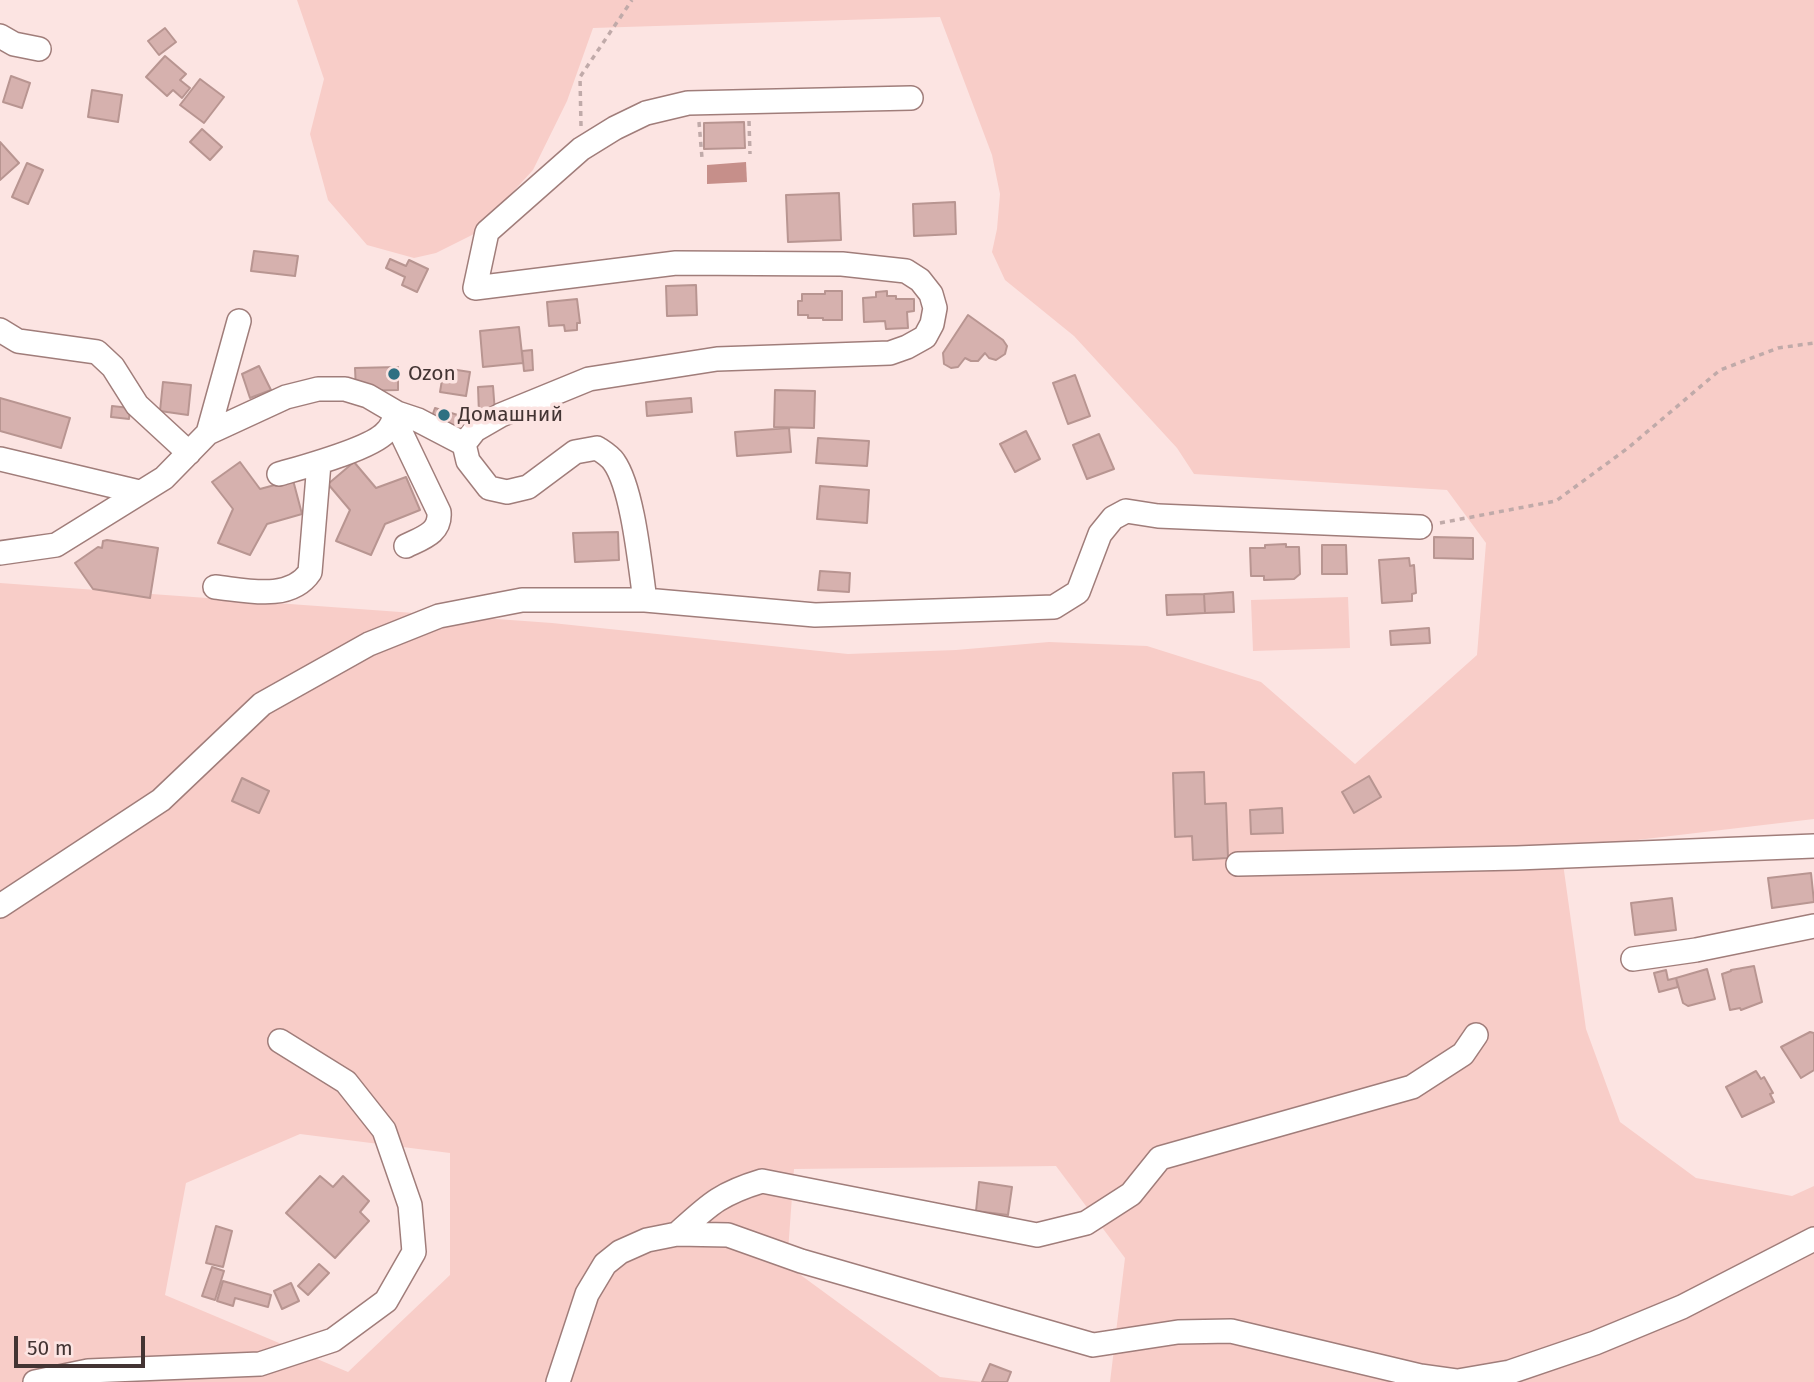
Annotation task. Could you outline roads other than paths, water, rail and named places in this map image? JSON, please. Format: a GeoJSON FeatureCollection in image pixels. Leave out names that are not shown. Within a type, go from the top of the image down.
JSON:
{"type":"FeatureCollection","features":[{"type":"Feature","properties":{"kind":"street"},"geometry":{"type":"LineString","coordinates":[[0,36],[14,44],[39,49]]}},
{"type":"Feature","properties":{"kind":"street"},"geometry":{"type":"LineString","coordinates":[[464,444],[475,430],[501,415],[589,379],[717,359],[890,353],[925,337],[932,324],[935,308],[931,293],[920,280],[906,271],[842,264],[676,263],[475,288],[487,232],[581,149],[646,113],[688,103],[699,110],[748,109],[911,97]]}},
{"type":"Feature","properties":{"kind":"street"},"geometry":{"type":"LineString","coordinates":[[208,433],[239,321]]}},
{"type":"Feature","properties":{"kind":"street"},"geometry":{"type":"LineString","coordinates":[[0,330],[18,341],[97,352],[113,367],[138,405],[189,453]]}},
{"type":"Feature","properties":{"kind":"street"},"geometry":{"type":"LineString","coordinates":[[0,553],[56,545],[164,478],[208,433],[286,397],[318,389],[345,389],[368,396],[396,416],[418,420],[464,444],[468,461],[489,488],[507,492],[528,487],[575,452],[597,448],[613,459],[624,485],[634,523],[645,600]]}},
{"type":"Feature","properties":{"kind":"street"},"geometry":{"type":"LineString","coordinates":[[279,474],[319,463],[378,440],[392,425],[396,416]]}},
{"type":"Feature","properties":{"kind":"street"},"geometry":{"type":"LineString","coordinates":[[396,416],[440,519],[433,532],[406,546]]}},
{"type":"Feature","properties":{"kind":"street"},"geometry":{"type":"LineString","coordinates":[[0,459],[139,492]]}},
{"type":"Feature","properties":{"kind":"street"},"geometry":{"type":"LineString","coordinates":[[215,587],[273,592],[298,585],[305,580],[310,572],[319,463]]}},
{"type":"Feature","properties":{"kind":"street"},"geometry":{"type":"LineString","coordinates":[[0,906],[161,800],[262,704],[369,644],[439,616],[522,600],[645,600],[815,615],[1054,607],[1078,592],[1100,534],[1113,518],[1126,511],[1158,516],[1420,527]]}},
{"type":"Feature","properties":{"kind":"street"},"geometry":{"type":"LineString","coordinates":[[1238,864],[1696,853],[1814,846]]}},
{"type":"Feature","properties":{"kind":"street"},"geometry":{"type":"LineString","coordinates":[[1633,959],[1696,950],[1814,926]]}},
{"type":"Feature","properties":{"kind":"street"},"geometry":{"type":"LineString","coordinates":[[677,1234],[716,1199],[733,1190],[762,1181],[1037,1235],[1086,1223],[1131,1194],[1160,1158],[1412,1087],[1463,1054],[1476,1035]]}},
{"type":"Feature","properties":{"kind":"street"},"geometry":{"type":"LineString","coordinates":[[35,1382],[88,1371],[260,1364],[333,1340],[386,1301],[414,1252],[410,1205],[384,1130],[346,1082],[280,1041]]}},
{"type":"Feature","properties":{"kind":"street"},"geometry":{"type":"LineString","coordinates":[[558,1382],[587,1294],[605,1264],[620,1252],[646,1240],[677,1234],[728,1235],[801,1261],[1093,1345],[1178,1332],[1231,1331],[1420,1376],[1454,1381],[1510,1372],[1595,1343],[1682,1307],[1814,1239]]}},
{"type":"Feature","properties":{"kind":"place","name":"Ozon"},"geometry":{"type":"Point","coordinates":[394,374]}},
{"type":"Feature","properties":{"kind":"place","name":"Домашний"},"geometry":{"type":"Point","coordinates":[444,415]}}]}
